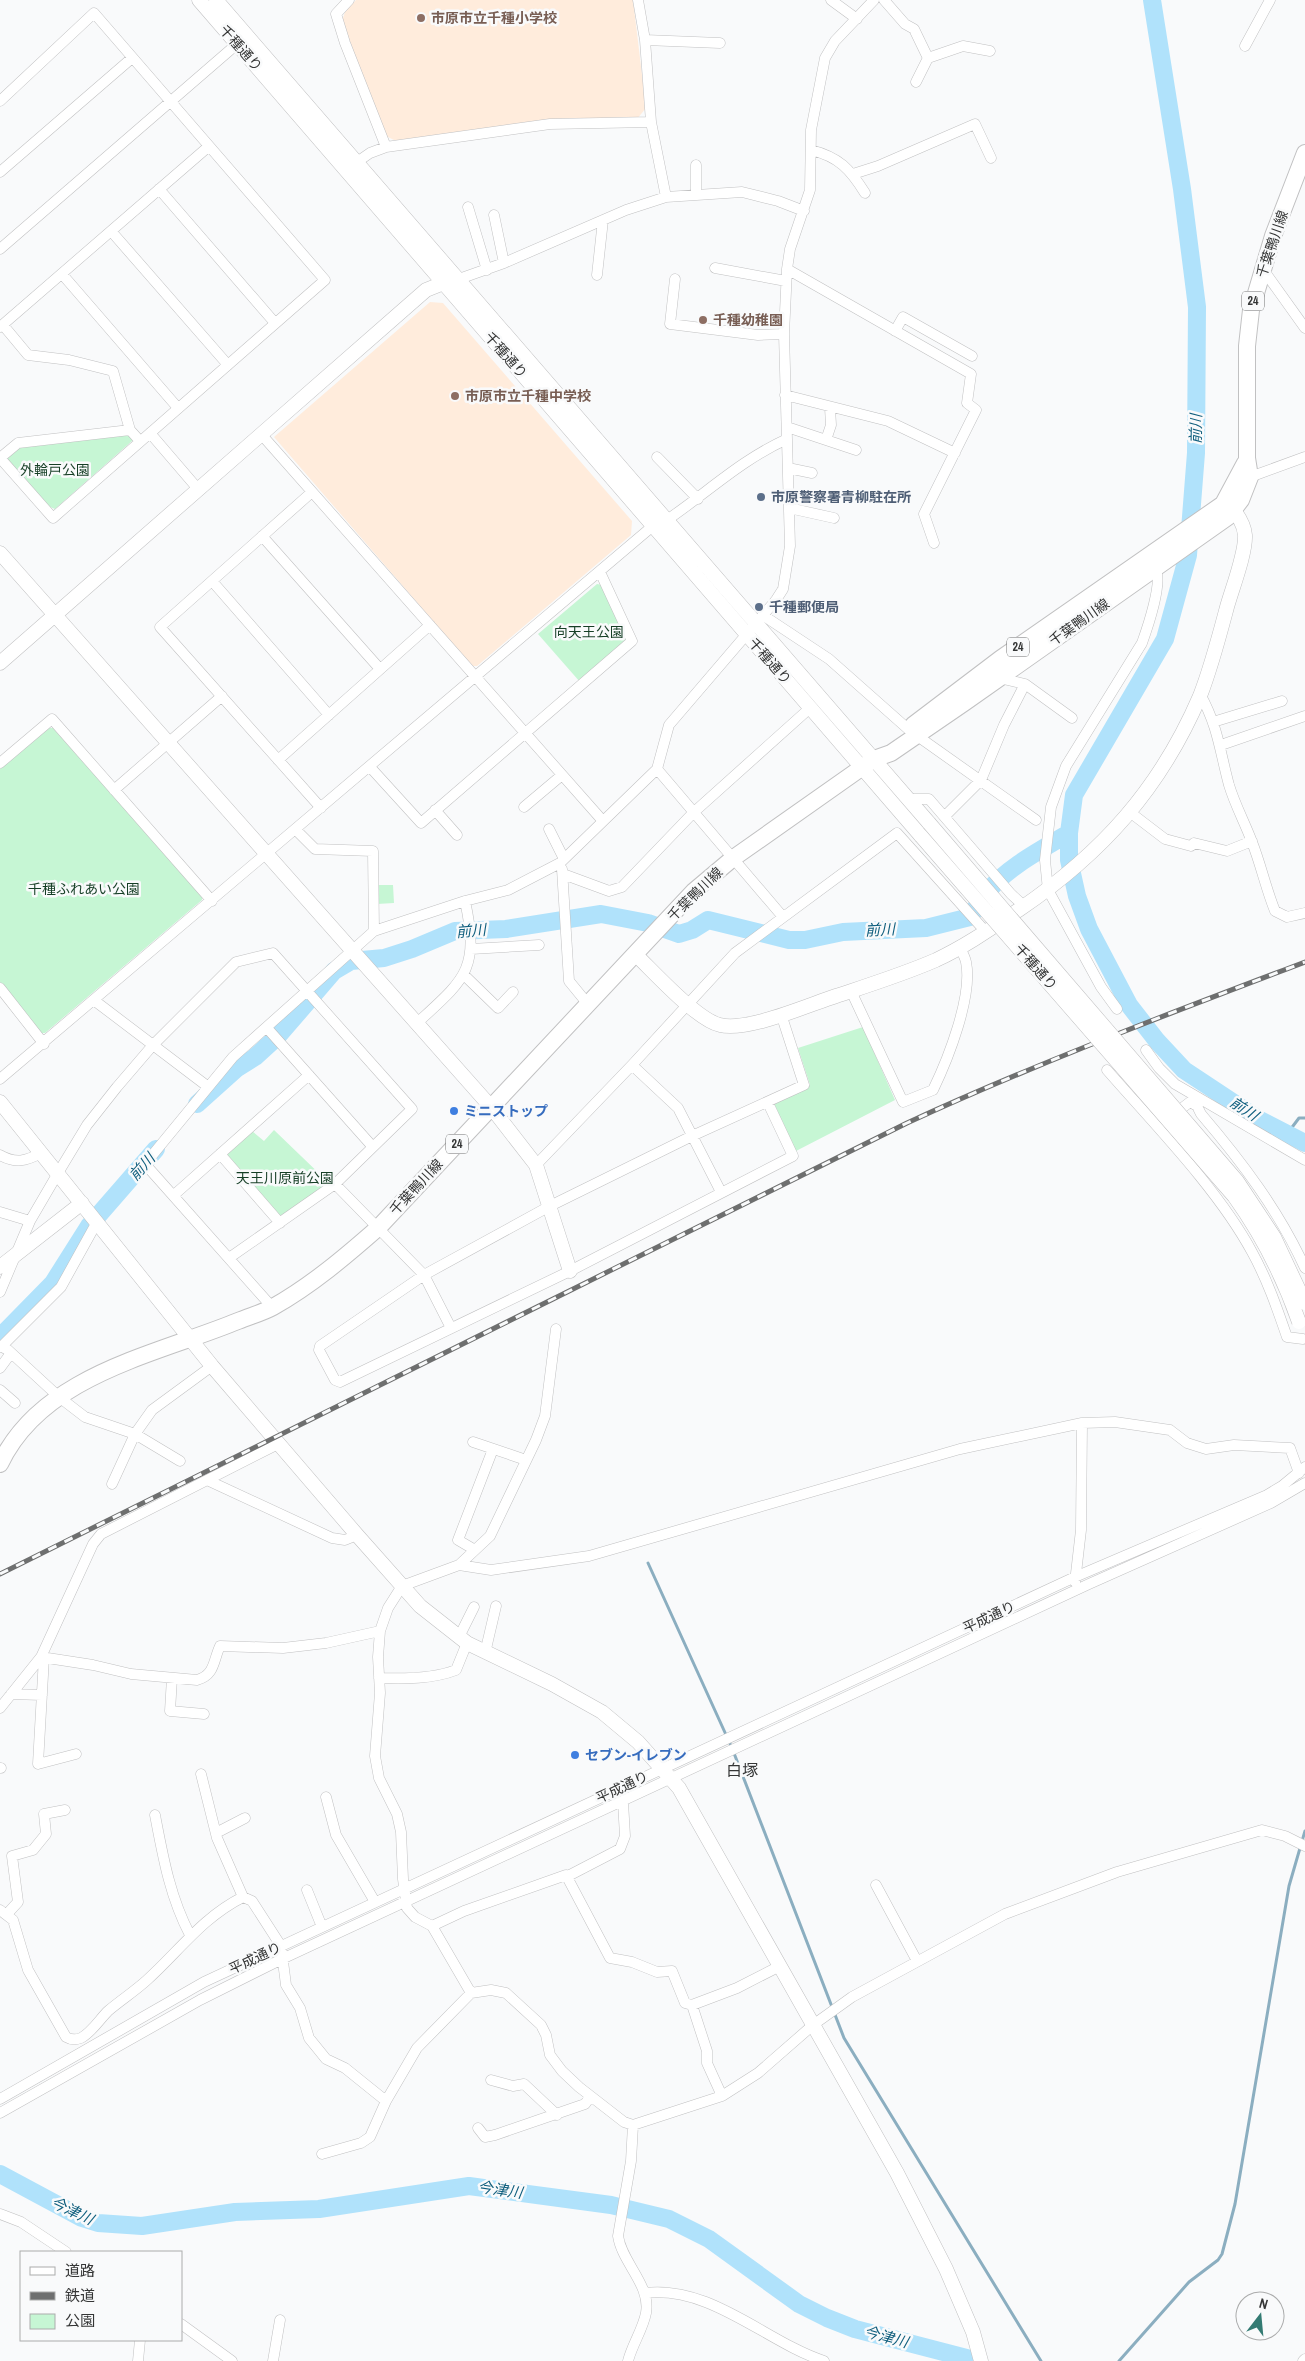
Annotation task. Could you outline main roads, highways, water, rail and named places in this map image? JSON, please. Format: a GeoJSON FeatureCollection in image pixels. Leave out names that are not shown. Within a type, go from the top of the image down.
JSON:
{"type":"FeatureCollection","features":[{"type":"Feature","properties":{"kind":"main road","name":"千葉鴨川線"},"geometry":{"type":"LineString","coordinates":[[0,1464],[34,1416],[78,1384],[116,1367],[191,1340],[272,1307],[333,1268],[379,1227],[694,891],[732,859],[868,764],[885,745],[912,732],[999,678],[1211,530],[1250,477],[1247,458],[1247,346],[1251,310],[1262,268],[1305,153]]}},
{"type":"Feature","properties":{"kind":"main road","name":"千葉鴨川線"},"geometry":{"type":"LineString","coordinates":[[912,732],[1000,659],[1214,512],[1230,506],[1247,458]]}},
{"type":"Feature","properties":{"kind":"waterway","name":"前川"},"geometry":{"type":"LineString","coordinates":[[1152,0],[1182,189],[1197,307],[1196,453],[1188,555],[1165,639],[1074,795],[1069,833],[1069,860],[1077,896],[1089,929],[1129,1005],[1157,1041],[1184,1070],[1258,1119],[1305,1143]]}},
{"type":"Feature","properties":{"kind":"waterway","name":"前川"},"geometry":{"type":"LineString","coordinates":[[197,1104],[236,1069],[255,1057],[278,1036],[334,971],[351,961],[384,958],[412,949],[455,931],[506,929],[601,914],[648,923],[679,934],[692,930],[708,920],[789,940],[805,940],[843,932],[926,928],[970,917],[985,894],[996,882],[1026,859],[1069,833]]}},
{"type":"Feature","properties":{"kind":"waterway"},"geometry":{"type":"LineString","coordinates":[[1287,1134],[1299,1118],[1305,1118]]}},
{"type":"Feature","properties":{"kind":"waterway","name":"前川"},"geometry":{"type":"LineString","coordinates":[[0,1337],[53,1283],[89,1226],[156,1149]]}},
{"type":"Feature","properties":{"kind":"waterway"},"geometry":{"type":"LineString","coordinates":[[648,1563],[732,1748],[844,2038],[1041,2361]]}},
{"type":"Feature","properties":{"kind":"waterway"},"geometry":{"type":"LineString","coordinates":[[1119,2361],[1189,2282],[1218,2260],[1222,2254],[1235,2204],[1289,1886],[1305,1831]]}},
{"type":"Feature","properties":{"kind":"waterway","name":"今津川"},"geometry":{"type":"LineString","coordinates":[[0,2174],[82,2218],[98,2223],[142,2226],[235,2212],[319,2209],[469,2186],[611,2205],[669,2219],[709,2239],[799,2304],[827,2318],[855,2329],[978,2361]]}},
{"type":"Feature","properties":{"kind":"railway"},"geometry":{"type":"LineString","coordinates":[[0,1574],[907,1123],[1055,1059],[1305,962]]}},
{"type":"Feature","properties":{"kind":"place","name":"市原市立千種小学校"},"geometry":{"type":"Point","coordinates":[421,18]}},
{"type":"Feature","properties":{"kind":"place","name":"千種幼稚園"},"geometry":{"type":"Point","coordinates":[703,320]}},
{"type":"Feature","properties":{"kind":"place","name":"市原市立千種中学校"},"geometry":{"type":"Point","coordinates":[455,396]}},
{"type":"Feature","properties":{"kind":"place","name":"市原警察署青柳駐在所"},"geometry":{"type":"Point","coordinates":[761,497]}},
{"type":"Feature","properties":{"kind":"place","name":"千種郵便局"},"geometry":{"type":"Point","coordinates":[759,607]}},
{"type":"Feature","properties":{"kind":"place","name":"ミニストップ"},"geometry":{"type":"Point","coordinates":[454,1111]}},
{"type":"Feature","properties":{"kind":"place","name":"セブン-イレブン"},"geometry":{"type":"Point","coordinates":[575,1755]}},
{"type":"Feature","properties":{"kind":"district","name":"白塚"},"geometry":{"type":"Point","coordinates":[742,1770]}},
{"type":"Feature","properties":{"kind":"park label","name":"外輪戸公園"},"geometry":{"type":"Point","coordinates":[55,470]}},
{"type":"Feature","properties":{"kind":"park label","name":"向天王公園"},"geometry":{"type":"Point","coordinates":[589,632]}},
{"type":"Feature","properties":{"kind":"park label","name":"千種ふれあい公園"},"geometry":{"type":"Point","coordinates":[84,889]}},
{"type":"Feature","properties":{"kind":"park label","name":"天王川原前公園"},"geometry":{"type":"Point","coordinates":[285,1178]}}]}
